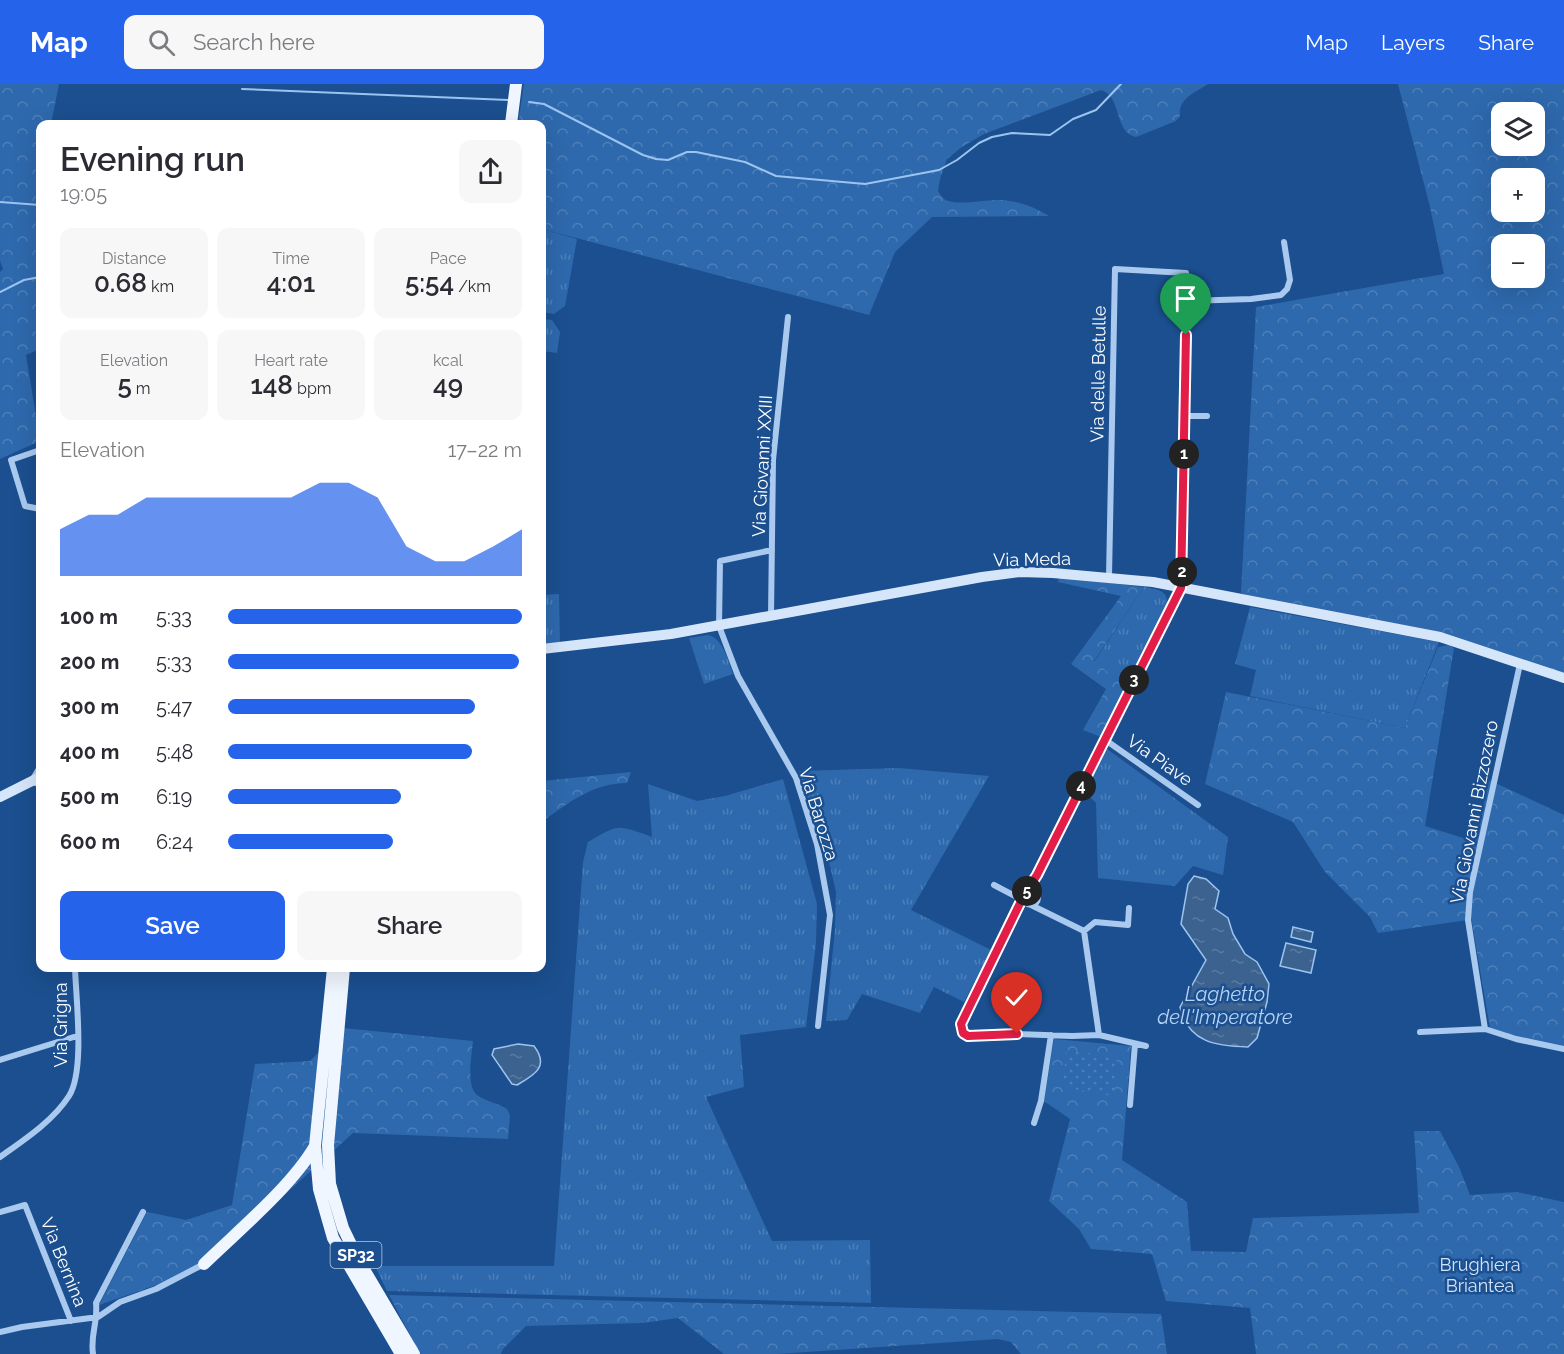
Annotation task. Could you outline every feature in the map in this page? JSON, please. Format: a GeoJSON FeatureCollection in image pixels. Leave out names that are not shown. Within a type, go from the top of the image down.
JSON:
{"type":"FeatureCollection","features":[{"type":"Feature","properties":{"kind":"main road"},"geometry":{"type":"LineString","coordinates":[[512,120],[516,84]]}},
{"type":"Feature","properties":{"kind":"main road","name":"SP32"},"geometry":{"type":"LineString","coordinates":[[333,972],[315,1146],[318,1189],[333,1238],[401,1354]]}},
{"type":"Feature","properties":{"kind":"main road","name":"SP32"},"geometry":{"type":"LineString","coordinates":[[344,972],[327,1145],[330,1184],[343,1228],[359,1261],[414,1354]]}},
{"type":"Feature","properties":{"kind":"main road"},"geometry":{"type":"LineString","coordinates":[[204,1264],[287,1182],[315,1146]]}},
{"type":"Feature","properties":{"kind":"street"},"geometry":{"type":"LineString","coordinates":[[1181,588],[1187,300],[1281,296],[1290,280],[1284,242]]}},
{"type":"Feature","properties":{"kind":"street","name":"Via delle Betulle"},"geometry":{"type":"LineString","coordinates":[[1109,577],[1115,269],[1186,273],[1187,300]]}},
{"type":"Feature","properties":{"kind":"street","name":"Via Giovanni XXIII"},"geometry":{"type":"LineString","coordinates":[[771,616],[773,460],[788,317]]}},
{"type":"Feature","properties":{"kind":"street"},"geometry":{"type":"LineString","coordinates":[[1185,416],[1207,416]]}},
{"type":"Feature","properties":{"kind":"street"},"geometry":{"type":"LineString","coordinates":[[36,451],[10,460],[25,506],[36,508]]}},
{"type":"Feature","properties":{"kind":"street"},"geometry":{"type":"LineString","coordinates":[[718,626],[720,559],[772,550]]}},
{"type":"Feature","properties":{"kind":"street","name":"Via Meda"},"geometry":{"type":"LineString","coordinates":[[546,649],[671,634],[1020,572],[1109,577],[1181,588],[1440,638],[1564,678]]}},
{"type":"Feature","properties":{"kind":"street","name":"Via Piave"},"geometry":{"type":"LineString","coordinates":[[1025,894],[1181,588]]}},
{"type":"Feature","properties":{"kind":"street","name":"Via Barozza"},"geometry":{"type":"LineString","coordinates":[[718,626],[738,675],[796,778],[817,844],[830,915],[818,1026]]}},
{"type":"Feature","properties":{"kind":"street","name":"Via Giovanni Bizzozero"},"geometry":{"type":"LineString","coordinates":[[1485,1029],[1468,920],[1470,892],[1520,663]]}},
{"type":"Feature","properties":{"kind":"street","name":"Via Piave"},"geometry":{"type":"LineString","coordinates":[[1104,739],[1198,805]]}},
{"type":"Feature","properties":{"kind":"street"},"geometry":{"type":"LineString","coordinates":[[0,797],[36,781]]}},
{"type":"Feature","properties":{"kind":"street"},"geometry":{"type":"LineString","coordinates":[[1033,882],[1038,896],[1029,904],[962,1020],[961,1029],[968,1036],[1099,1035],[1146,1046]]}},
{"type":"Feature","properties":{"kind":"street"},"geometry":{"type":"LineString","coordinates":[[994,885],[1084,932]]}},
{"type":"Feature","properties":{"kind":"street"},"geometry":{"type":"LineString","coordinates":[[1029,904],[1025,894],[1036,892]]}},
{"type":"Feature","properties":{"kind":"street"},"geometry":{"type":"LineString","coordinates":[[1084,932],[1095,922],[1128,926],[1130,908]]}},
{"type":"Feature","properties":{"kind":"street"},"geometry":{"type":"LineString","coordinates":[[1084,932],[1099,1035]]}},
{"type":"Feature","properties":{"kind":"street","name":"Via Grigna"},"geometry":{"type":"LineString","coordinates":[[0,1157],[32,1133],[70,1095],[79,1065],[75,972]]}},
{"type":"Feature","properties":{"kind":"street"},"geometry":{"type":"LineString","coordinates":[[1420,1032],[1485,1029],[1564,1049]]}},
{"type":"Feature","properties":{"kind":"street"},"geometry":{"type":"LineString","coordinates":[[1034,1123],[1041,1101],[1051,1035]]}},
{"type":"Feature","properties":{"kind":"street"},"geometry":{"type":"LineString","coordinates":[[0,1060],[77,1036]]}},
{"type":"Feature","properties":{"kind":"street"},"geometry":{"type":"LineString","coordinates":[[1130,1105],[1135,1044]]}},
{"type":"Feature","properties":{"kind":"street","name":"Via Bernina"},"geometry":{"type":"LineString","coordinates":[[0,1212],[25,1205],[71,1321]]}},
{"type":"Feature","properties":{"kind":"street"},"geometry":{"type":"LineString","coordinates":[[93,1354],[91,1343],[98,1317],[96,1303],[143,1212]]}},
{"type":"Feature","properties":{"kind":"street"},"geometry":{"type":"LineString","coordinates":[[0,1332],[98,1317],[120,1302],[156,1289],[204,1264]]}},
{"type":"Feature","properties":{"kind":"green space"},"geometry":{"type":"Polygon","coordinates":[[[0,84],[59,84],[52,120],[36,120],[36,351],[26,355],[36,416],[36,443],[0,459],[0,272],[3,269],[0,261],[0,84]]]}},
{"type":"Feature","properties":{"kind":"green space"},"geometry":{"type":"Polygon","coordinates":[[[524,84],[1208,84],[1185,100],[1176,121],[1136,137],[1124,129],[1113,100],[1101,90],[984,134],[962,147],[947,159],[940,179],[938,191],[944,199],[956,202],[1008,201],[1026,205],[1049,216],[932,217],[895,252],[869,315],[546,230],[546,120],[519,120],[524,84]]]}},
{"type":"Feature","properties":{"kind":"green space"},"geometry":{"type":"Polygon","coordinates":[[[1398,84],[1564,84],[1564,674],[1504,653],[1255,599],[1241,593],[1256,307],[1444,274],[1430,207],[1398,84]]]}},
{"type":"Feature","properties":{"kind":"green space"},"geometry":{"type":"Polygon","coordinates":[[[546,230],[577,239],[565,306],[554,314],[546,313],[546,230]]]}},
{"type":"Feature","properties":{"kind":"green space"},"geometry":{"type":"Polygon","coordinates":[[[546,319],[552,320],[560,332],[557,353],[546,352],[546,319]]]}},
{"type":"Feature","properties":{"kind":"green space"},"geometry":{"type":"Polygon","coordinates":[[[1059,577],[1144,587],[1094,661],[1126,687],[1101,737],[1083,730],[1106,689],[1071,664],[1121,596],[1058,582],[1059,577]]]}},
{"type":"Feature","properties":{"kind":"green space"},"geometry":{"type":"Polygon","coordinates":[[[1144,587],[1164,593],[1167,605],[1126,687],[1094,662],[1144,587]]]}},
{"type":"Feature","properties":{"kind":"green space"},"geometry":{"type":"Polygon","coordinates":[[[559,594],[560,643],[546,644],[546,595],[559,594]]]}},
{"type":"Feature","properties":{"kind":"green space"},"geometry":{"type":"Polygon","coordinates":[[[1250,607],[1439,642],[1405,728],[1250,696],[1256,670],[1235,664],[1250,607]]]}},
{"type":"Feature","properties":{"kind":"green space"},"geometry":{"type":"Polygon","coordinates":[[[708,635],[721,645],[733,674],[704,684],[689,638],[708,635]]]}},
{"type":"Feature","properties":{"kind":"green space"},"geometry":{"type":"Polygon","coordinates":[[[1449,645],[1454,648],[1425,826],[1476,842],[1489,780],[1564,815],[1564,1047],[1491,1034],[1471,917],[1468,920],[1378,933],[1370,917],[1325,872],[1293,822],[1205,784],[1226,692],[1405,728],[1438,647],[1449,645]]]}},
{"type":"Feature","properties":{"kind":"green space"},"geometry":{"type":"Polygon","coordinates":[[[1107,749],[1228,837],[1223,875],[1193,866],[1175,886],[1098,878],[1096,803],[1085,792],[1107,749]]]}},
{"type":"Feature","properties":{"kind":"green space"},"geometry":{"type":"Polygon","coordinates":[[[899,768],[989,776],[911,910],[991,950],[964,1002],[934,987],[920,1013],[862,994],[847,1020],[826,1021],[835,929],[836,892],[830,866],[799,771],[899,768]]]}},
{"type":"Feature","properties":{"kind":"green space"},"geometry":{"type":"Polygon","coordinates":[[[631,772],[627,783],[592,790],[571,801],[546,819],[546,781],[631,772]]]}},
{"type":"Feature","properties":{"kind":"green space"},"geometry":{"type":"Polygon","coordinates":[[[783,779],[817,904],[816,943],[806,1027],[740,1035],[744,1087],[706,1097],[772,1241],[870,1240],[871,1303],[387,1291],[375,1266],[554,1266],[583,862],[588,842],[619,828],[652,837],[648,784],[697,801],[725,796],[783,779]]]}},
{"type":"Feature","properties":{"kind":"green space"},"geometry":{"type":"Polygon","coordinates":[[[343,1028],[473,1041],[470,1068],[473,1089],[479,1096],[507,1109],[510,1115],[508,1139],[353,1133],[202,1269],[99,1305],[147,1212],[186,1220],[232,1205],[255,1064],[310,1061],[343,1028]]]}},
{"type":"Feature","properties":{"kind":"green space","name":"Brughiera Briantea"},"geometry":{"type":"Polygon","coordinates":[[[1054,1039],[1131,1046],[1122,1160],[1187,1202],[1191,1251],[1246,1252],[1253,1218],[1419,1213],[1414,1131],[1440,1131],[1459,1167],[1470,1195],[1517,1192],[1564,1202],[1564,1354],[1256,1354],[1250,1308],[1166,1301],[1152,1254],[1091,1249],[1079,1229],[1049,1201],[1070,1119],[1044,1101],[1054,1039]]]}},
{"type":"Feature","properties":{"kind":"green space"},"geometry":{"type":"Polygon","coordinates":[[[1066,1050],[1117,1057],[1113,1096],[1063,1087],[1066,1050]]]}},
{"type":"Feature","properties":{"kind":"green space"},"geometry":{"type":"Polygon","coordinates":[[[389,1295],[1161,1314],[1167,1354],[1021,1354],[1011,1342],[998,1339],[777,1354],[724,1354],[678,1318],[643,1323],[526,1326],[503,1349],[501,1354],[420,1354],[389,1295]]]}},
{"type":"Feature","properties":{"kind":"water","name":"Laghetto dell'Imperatore"},"geometry":{"type":"Polygon","coordinates":[[[1194,876],[1206,879],[1219,891],[1215,909],[1228,918],[1233,934],[1245,954],[1257,962],[1269,984],[1267,1002],[1257,1038],[1248,1047],[1205,1040],[1190,1028],[1180,1007],[1206,960],[1181,924],[1188,884],[1194,876]]]}},
{"type":"Feature","properties":{"kind":"water"},"geometry":{"type":"Polygon","coordinates":[[[1293,927],[1313,932],[1311,942],[1291,937],[1293,927]]]}},
{"type":"Feature","properties":{"kind":"water"},"geometry":{"type":"Polygon","coordinates":[[[1286,943],[1316,950],[1311,973],[1280,966],[1286,943]]]}},
{"type":"Feature","properties":{"kind":"water"},"geometry":{"type":"Polygon","coordinates":[[[518,1044],[534,1046],[539,1053],[540,1065],[534,1074],[517,1085],[512,1084],[492,1055],[494,1049],[518,1044]]]}},
{"type":"Feature","properties":{"kind":"waterway"},"geometry":{"type":"LineString","coordinates":[[529,102],[544,104],[643,155],[656,159],[668,160],[687,152],[696,152],[745,162],[776,176],[865,184],[939,170],[992,137],[1012,133],[1050,135],[1073,119],[1096,110],[1121,84]]}},
{"type":"Feature","properties":{"kind":"waterway"},"geometry":{"type":"LineString","coordinates":[[242,89],[508,100]]}},
{"type":"Feature","properties":{"kind":"waterway"},"geometry":{"type":"LineString","coordinates":[[0,202],[36,205]]}},
{"type":"Feature","properties":{"kind":"waterway"},"geometry":{"type":"LineString","coordinates":[[0,292],[24,280],[36,278]]}},
{"type":"Feature","properties":{"kind":"route"},"geometry":{"type":"LineString","coordinates":[[1017,1034],[968,1036],[963,1033],[961,1024],[1024,895],[1037,875],[1181,588],[1186,335]]}}]}
